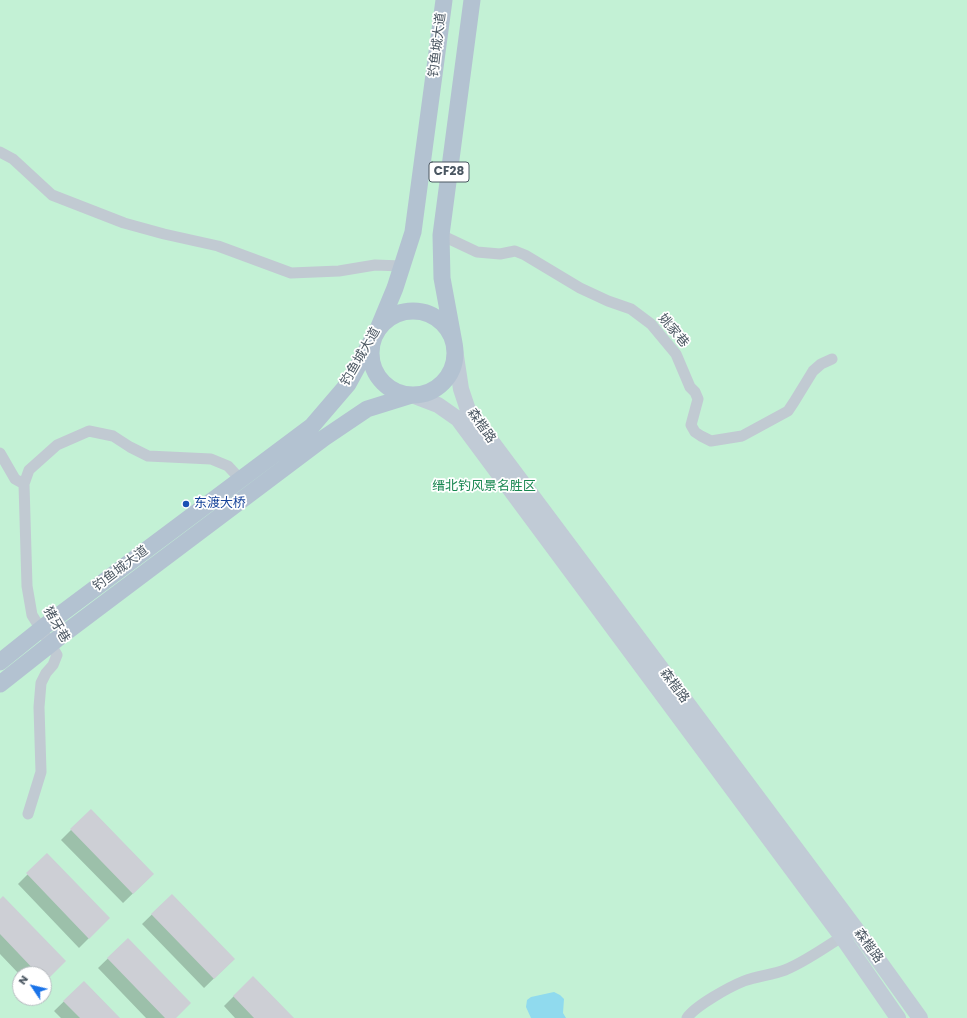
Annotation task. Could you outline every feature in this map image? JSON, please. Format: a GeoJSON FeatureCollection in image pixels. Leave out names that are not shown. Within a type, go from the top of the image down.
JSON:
{"type":"FeatureCollection","features":[{"type":"Feature","properties":{"kind":"main road","name":"钓鱼城大道"},"geometry":{"type":"LineString","coordinates":[[0,662],[46,625],[312,426],[348,384],[378,329],[395,288],[413,232],[444,0]]}},
{"type":"Feature","properties":{"kind":"main road","name":"CF28"},"geometry":{"type":"LineString","coordinates":[[454,343],[442,278],[441,235],[472,0]]}},
{"type":"Feature","properties":{"kind":"main road"},"geometry":{"type":"LineString","coordinates":[[414,310],[428,313],[440,320],[449,330],[454,343],[455,355],[453,367],[438,387],[426,393],[412,395],[399,392],[388,386],[379,377],[373,366],[371,353],[373,341],[378,329],[388,319],[400,312],[414,310]]}},
{"type":"Feature","properties":{"kind":"main road","name":"森楷路"},"geometry":{"type":"LineString","coordinates":[[454,343],[461,389],[468,410],[856,929],[920,1018]]}},
{"type":"Feature","properties":{"kind":"main road","name":"钓鱼城大道"},"geometry":{"type":"LineString","coordinates":[[0,684],[57,639],[324,438],[367,409],[412,395]]}},
{"type":"Feature","properties":{"kind":"main road","name":"森楷路"},"geometry":{"type":"LineString","coordinates":[[412,395],[438,405],[458,419],[842,937],[898,1018]]}},
{"type":"Feature","properties":{"kind":"street"},"geometry":{"type":"LineString","coordinates":[[0,152],[12,159],[52,195],[124,224],[218,246],[291,273],[375,266],[402,266]]}},
{"type":"Feature","properties":{"kind":"street","name":"姚家巷"},"geometry":{"type":"LineString","coordinates":[[441,235],[477,252],[500,254],[515,251],[525,255],[580,288],[608,301],[632,309],[651,324],[676,354],[690,387],[695,392],[698,399],[691,425],[695,432],[710,441],[742,436],[788,411],[813,371],[821,364],[832,359]]}},
{"type":"Feature","properties":{"kind":"street"},"geometry":{"type":"LineString","coordinates":[[0,453],[15,479],[24,484],[29,470],[57,445],[89,431],[113,436],[148,456],[211,460],[228,466],[240,479]]}},
{"type":"Feature","properties":{"kind":"street","name":"猪牙巷"},"geometry":{"type":"LineString","coordinates":[[24,484],[26,586],[32,615],[57,654],[53,665],[41,682],[39,707],[41,772],[28,814]]}},
{"type":"Feature","properties":{"kind":"street"},"geometry":{"type":"LineString","coordinates":[[687,1018],[690,1014],[713,998],[744,981],[785,970],[856,929]]}},
{"type":"Feature","properties":{"kind":"green space","name":"缙北钓风景名胜区"},"geometry":{"type":"Polygon","coordinates":[[[0,0],[967,0],[967,1018],[0,1018],[0,0]]]}},
{"type":"Feature","properties":{"kind":"water"},"geometry":{"type":"Polygon","coordinates":[[[554,992],[564,999],[563,1013],[566,1018],[531,1018],[526,1007],[527,1000],[531,997],[554,992]]]}},
{"type":"Feature","properties":{"kind":"building"},"geometry":{"type":"Polygon","coordinates":[[[91,809],[154,874],[133,894],[70,829],[91,809]]]}},
{"type":"Feature","properties":{"kind":"building"},"geometry":{"type":"Polygon","coordinates":[[[47,853],[110,918],[89,939],[26,873],[47,853]]]}},
{"type":"Feature","properties":{"kind":"building"},"geometry":{"type":"Polygon","coordinates":[[[172,894],[235,959],[214,979],[151,914],[172,894]]]}},
{"type":"Feature","properties":{"kind":"building"},"geometry":{"type":"Polygon","coordinates":[[[3,896],[66,961],[52,975],[52,966],[30,966],[0,934],[0,899],[3,896]]]}},
{"type":"Feature","properties":{"kind":"building"},"geometry":{"type":"Polygon","coordinates":[[[128,938],[191,1003],[176,1018],[165,1018],[107,958],[128,938]]]}},
{"type":"Feature","properties":{"kind":"building"},"geometry":{"type":"Polygon","coordinates":[[[253,976],[294,1018],[254,1018],[233,996],[253,976]]]}},
{"type":"Feature","properties":{"kind":"building"},"geometry":{"type":"Polygon","coordinates":[[[84,981],[120,1018],[80,1018],[63,1001],[84,981]]]}},
{"type":"Feature","properties":{"kind":"place","name":"东渡大桥"},"geometry":{"type":"Point","coordinates":[186,504]}}]}
